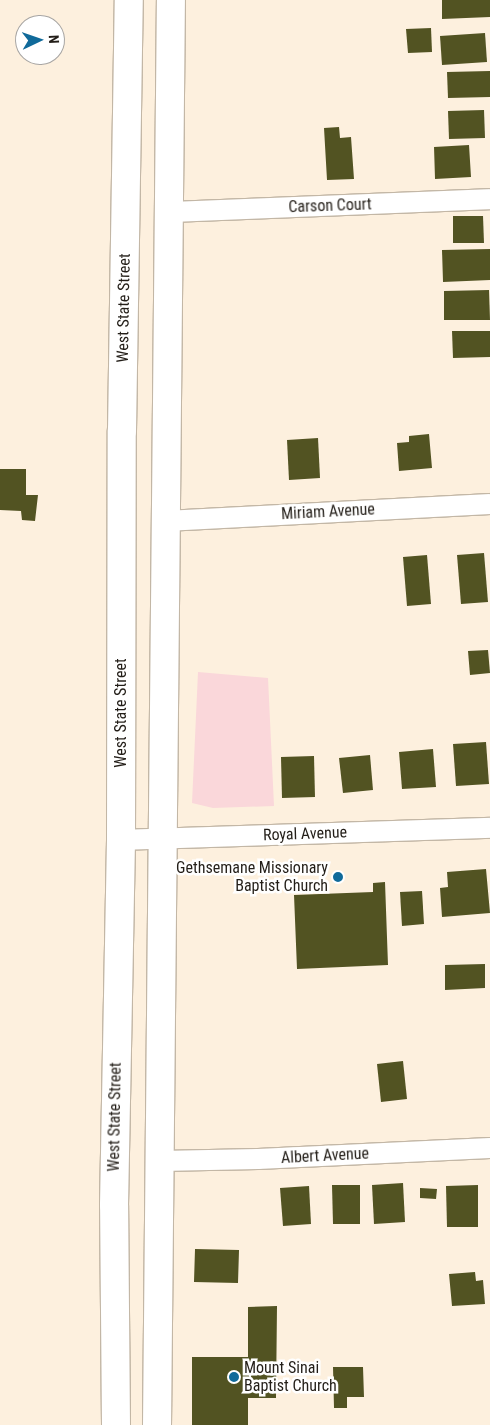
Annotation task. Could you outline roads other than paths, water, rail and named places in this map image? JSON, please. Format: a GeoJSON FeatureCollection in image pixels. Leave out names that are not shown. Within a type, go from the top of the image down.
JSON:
{"type":"FeatureCollection","features":[{"type":"Feature","properties":{"kind":"main road","name":"West State Street"},"geometry":{"type":"LineString","coordinates":[[116,1425],[114,1205],[121,840],[122,431],[129,0]]}},
{"type":"Feature","properties":{"kind":"main road"},"geometry":{"type":"LineString","coordinates":[[157,1425],[171,0]]}},
{"type":"Feature","properties":{"kind":"street","name":"Carson Court"},"geometry":{"type":"LineString","coordinates":[[169,212],[490,199]]}},
{"type":"Feature","properties":{"kind":"street","name":"Miriam Avenue"},"geometry":{"type":"LineString","coordinates":[[166,520],[490,504]]}},
{"type":"Feature","properties":{"kind":"street","name":"Royal Avenue"},"geometry":{"type":"LineString","coordinates":[[121,840],[490,828]]}},
{"type":"Feature","properties":{"kind":"street","name":"Albert Avenue"},"geometry":{"type":"LineString","coordinates":[[160,1161],[258,1159],[490,1148]]}},
{"type":"Feature","properties":{"kind":"place","name":"Gethsemane Missionary Baptist Church"},"geometry":{"type":"Point","coordinates":[338,877]}},
{"type":"Feature","properties":{"kind":"place","name":"Mount Sinai Baptist Church"},"geometry":{"type":"Point","coordinates":[234,1377]}}]}
